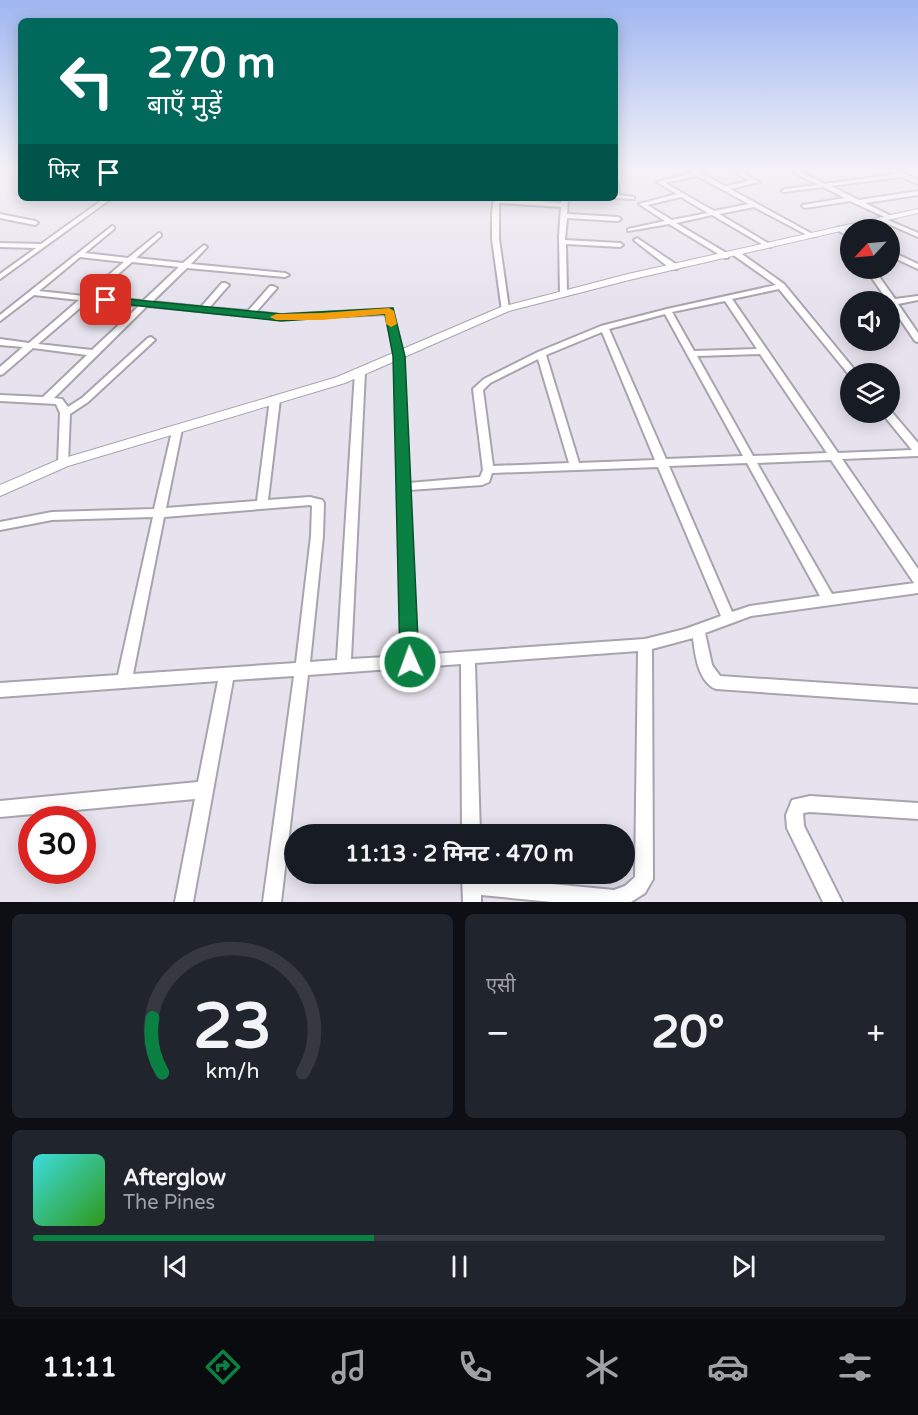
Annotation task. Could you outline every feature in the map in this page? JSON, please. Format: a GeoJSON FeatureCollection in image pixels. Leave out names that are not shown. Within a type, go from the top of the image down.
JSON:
{"type":"FeatureCollection","features":[{"type":"Feature","properties":{"kind":"street"},"geometry":{"type":"LineString","coordinates":[[2,274],[89,212]]}},
{"type":"Feature","properties":{"kind":"street"},"geometry":{"type":"LineString","coordinates":[[496,212],[494,235],[506,309]]}},
{"type":"Feature","properties":{"kind":"street"},"geometry":{"type":"LineString","coordinates":[[563,294],[564,212]]}},
{"type":"Feature","properties":{"kind":"street"},"geometry":{"type":"LineString","coordinates":[[656,212],[766,273],[781,286],[845,363]]}},
{"type":"Feature","properties":{"kind":"street"},"geometry":{"type":"LineString","coordinates":[[630,230],[716,212]]}},
{"type":"Feature","properties":{"kind":"street"},"geometry":{"type":"LineString","coordinates":[[768,212],[813,236]]}},
{"type":"Feature","properties":{"kind":"street"},"geometry":{"type":"LineString","coordinates":[[875,212],[918,235]]}},
{"type":"Feature","properties":{"kind":"street"},"geometry":{"type":"LineString","coordinates":[[0,491],[63,463],[360,372],[506,309],[674,267],[913,212]]}},
{"type":"Feature","properties":{"kind":"street"},"geometry":{"type":"LineString","coordinates":[[711,213],[769,246]]}},
{"type":"Feature","properties":{"kind":"street"},"geometry":{"type":"LineString","coordinates":[[0,216],[35,223]]}},
{"type":"Feature","properties":{"kind":"street"},"geometry":{"type":"LineString","coordinates":[[564,216],[618,219]]}},
{"type":"Feature","properties":{"kind":"street"},"geometry":{"type":"LineString","coordinates":[[0,319],[112,228]]}},
{"type":"Feature","properties":{"kind":"street"},"geometry":{"type":"LineString","coordinates":[[0,372],[159,235]]}},
{"type":"Feature","properties":{"kind":"street"},"geometry":{"type":"LineString","coordinates":[[637,240],[674,267]]}},
{"type":"Feature","properties":{"kind":"street"},"geometry":{"type":"LineString","coordinates":[[562,242],[620,244]]}},
{"type":"Feature","properties":{"kind":"street"},"geometry":{"type":"LineString","coordinates":[[0,245],[40,246]]}},
{"type":"Feature","properties":{"kind":"street"},"geometry":{"type":"LineString","coordinates":[[47,399],[204,247]]}},
{"type":"Feature","properties":{"kind":"street"},"geometry":{"type":"LineString","coordinates":[[79,255],[285,275]]}},
{"type":"Feature","properties":{"kind":"street"},"geometry":{"type":"LineString","coordinates":[[900,259],[918,267]]}},
{"type":"Feature","properties":{"kind":"street"},"geometry":{"type":"LineString","coordinates":[[203,310],[225,285]]}},
{"type":"Feature","properties":{"kind":"street"},"geometry":{"type":"LineString","coordinates":[[404,487],[482,481],[487,476],[478,389],[487,381],[541,354],[604,328],[667,311],[781,286]]}},
{"type":"Feature","properties":{"kind":"street"},"geometry":{"type":"LineString","coordinates":[[250,314],[273,288]]}},
{"type":"Feature","properties":{"kind":"street"},"geometry":{"type":"LineString","coordinates":[[34,293],[299,318],[389,311],[399,356],[410,662]]}},
{"type":"Feature","properties":{"kind":"street"},"geometry":{"type":"LineString","coordinates":[[727,298],[918,579]]}},
{"type":"Feature","properties":{"kind":"street"},"geometry":{"type":"LineString","coordinates":[[900,301],[918,298]]}},
{"type":"Feature","properties":{"kind":"street"},"geometry":{"type":"LineString","coordinates":[[667,311],[747,458],[828,599]]}},
{"type":"Feature","properties":{"kind":"street"},"geometry":{"type":"LineString","coordinates":[[900,312],[918,339]]}},
{"type":"Feature","properties":{"kind":"street"},"geometry":{"type":"LineString","coordinates":[[604,328],[728,618]]}},
{"type":"Feature","properties":{"kind":"street"},"geometry":{"type":"LineString","coordinates":[[65,413],[85,400],[151,340]]}},
{"type":"Feature","properties":{"kind":"street"},"geometry":{"type":"LineString","coordinates":[[0,342],[94,353]]}},
{"type":"Feature","properties":{"kind":"street"},"geometry":{"type":"LineString","coordinates":[[690,354],[764,351]]}},
{"type":"Feature","properties":{"kind":"street"},"geometry":{"type":"LineString","coordinates":[[541,354],[575,466]]}},
{"type":"Feature","properties":{"kind":"street"},"geometry":{"type":"LineString","coordinates":[[344,666],[360,372]]}},
{"type":"Feature","properties":{"kind":"street"},"geometry":{"type":"LineString","coordinates":[[0,398],[59,401],[65,413],[63,463]]}},
{"type":"Feature","properties":{"kind":"street"},"geometry":{"type":"LineString","coordinates":[[262,505],[275,399]]}},
{"type":"Feature","properties":{"kind":"street"},"geometry":{"type":"LineString","coordinates":[[895,423],[918,451]]}},
{"type":"Feature","properties":{"kind":"street"},"geometry":{"type":"LineString","coordinates":[[124,681],[177,429]]}},
{"type":"Feature","properties":{"kind":"street"},"geometry":{"type":"LineString","coordinates":[[488,470],[918,451]]}},
{"type":"Feature","properties":{"kind":"street"},"geometry":{"type":"LineString","coordinates":[[0,526],[52,516],[159,513],[310,501],[318,503],[302,669],[272,902]]}},
{"type":"Feature","properties":{"kind":"street"},"geometry":{"type":"LineString","coordinates":[[0,690],[645,645],[698,630],[750,611],[918,588]]}},
{"type":"Feature","properties":{"kind":"street"},"geometry":{"type":"LineString","coordinates":[[698,630],[705,665],[709,675],[716,682],[918,696]]}},
{"type":"Feature","properties":{"kind":"street"},"geometry":{"type":"LineString","coordinates":[[472,887],[614,899],[638,889],[644,879],[645,645]]}},
{"type":"Feature","properties":{"kind":"street"},"geometry":{"type":"LineString","coordinates":[[468,659],[471,824]]}},
{"type":"Feature","properties":{"kind":"street"},"geometry":{"type":"LineString","coordinates":[[184,902],[227,674]]}},
{"type":"Feature","properties":{"kind":"street"},"geometry":{"type":"LineString","coordinates":[[0,809],[205,790]]}},
{"type":"Feature","properties":{"kind":"street"},"geometry":{"type":"LineString","coordinates":[[833,902],[796,828],[794,815],[798,806],[810,804],[918,811]]}},
{"type":"Feature","properties":{"kind":"slow traffic"},"geometry":{"type":"LineString","coordinates":[[276,317],[299,318],[389,311],[391,324]]}},
{"type":"Feature","properties":{"kind":"route"},"geometry":{"type":"LineString","coordinates":[[106,300],[299,318],[389,311],[399,356],[410,662]]}}]}
